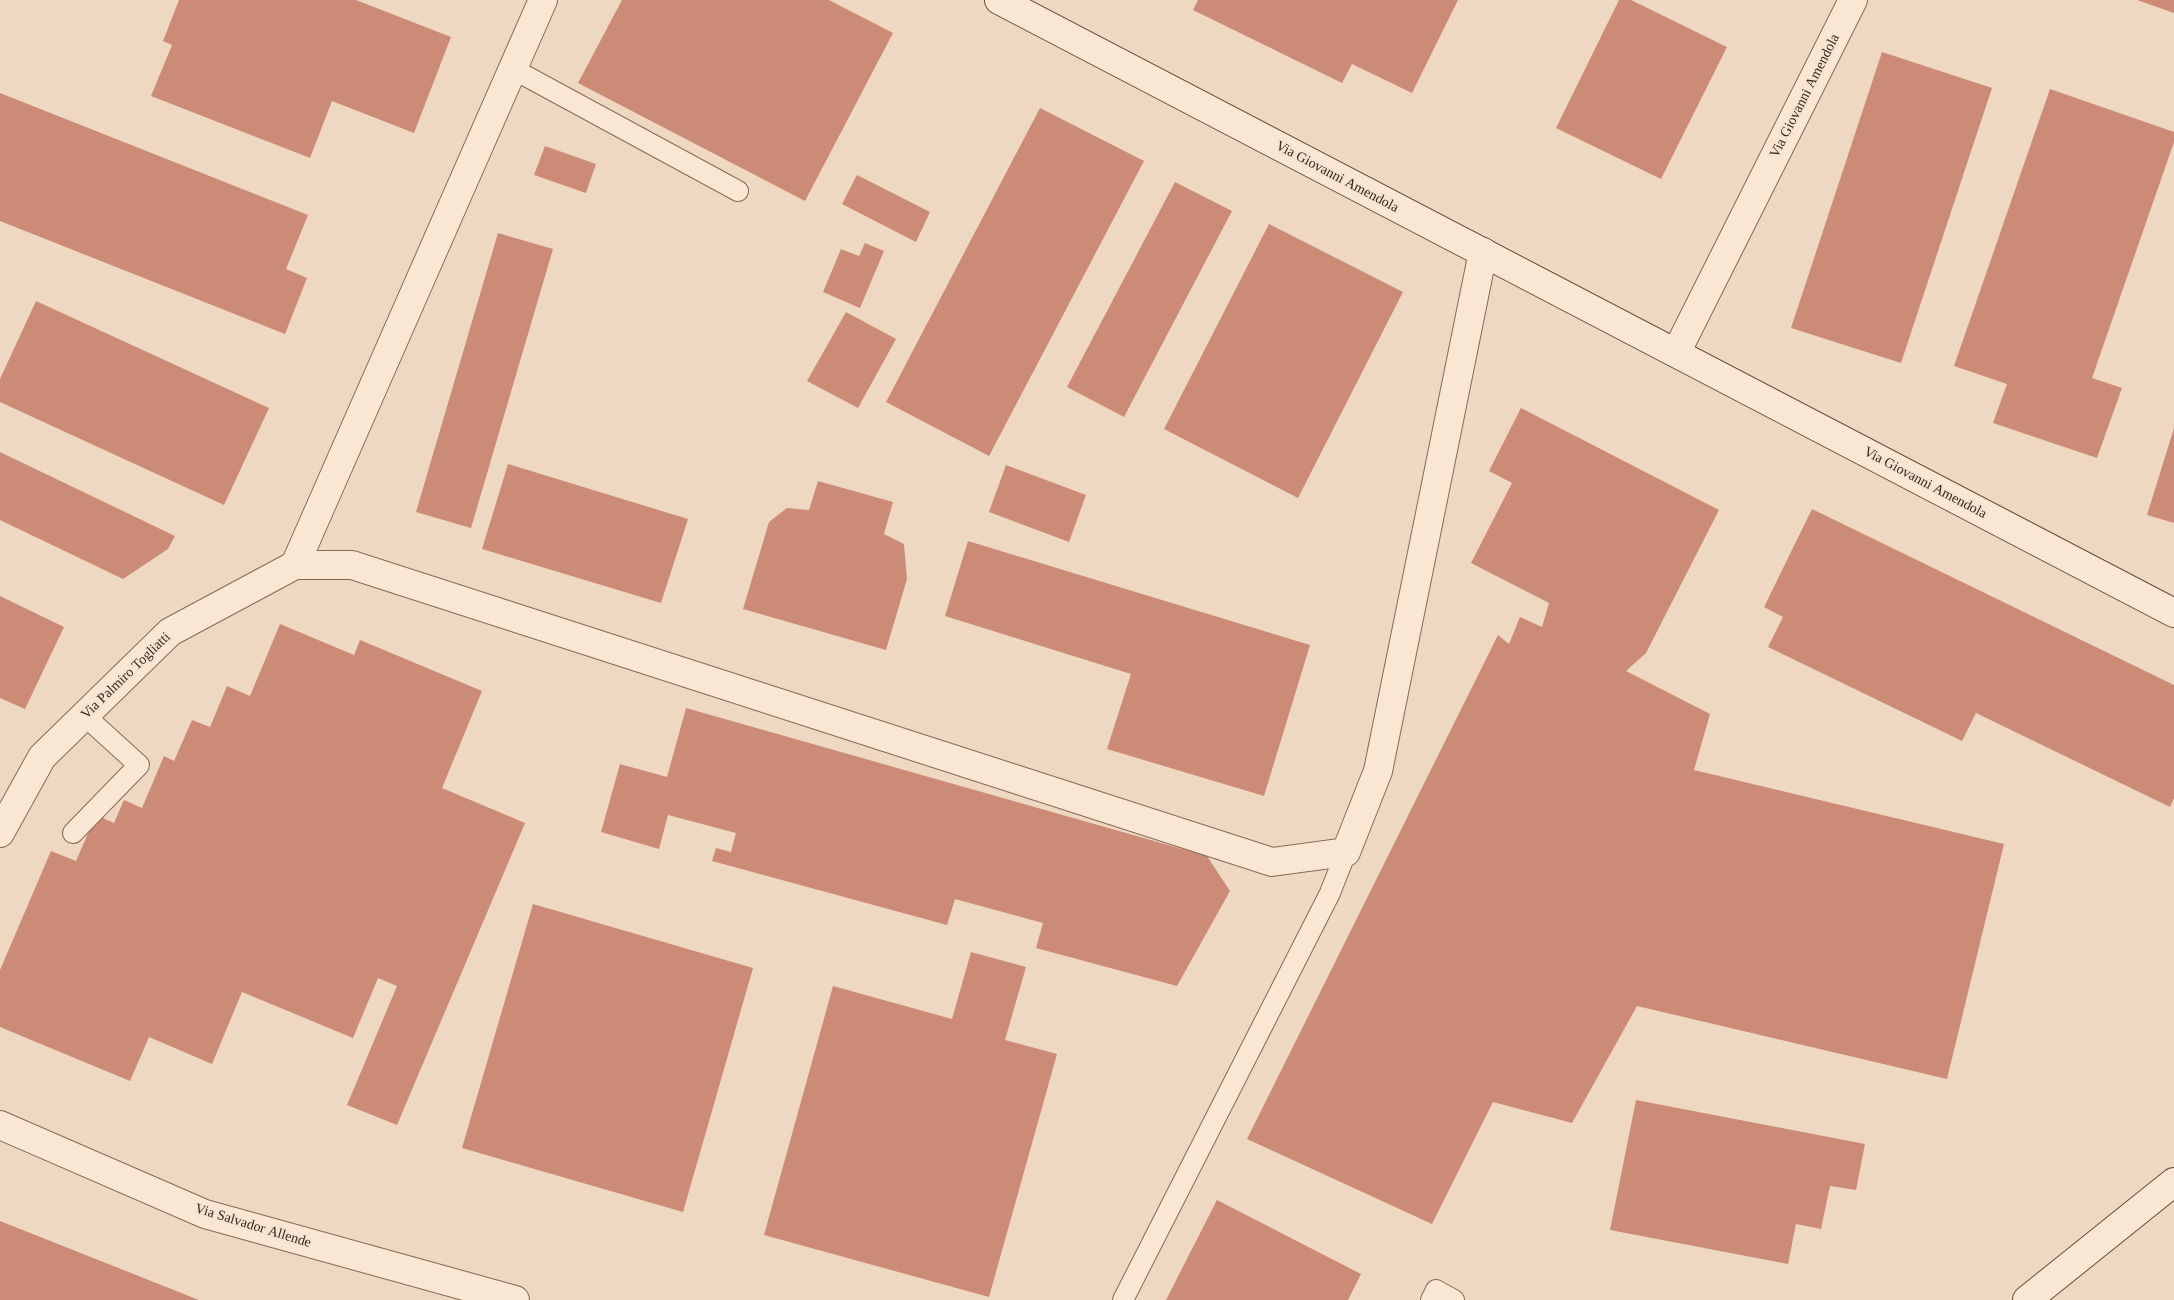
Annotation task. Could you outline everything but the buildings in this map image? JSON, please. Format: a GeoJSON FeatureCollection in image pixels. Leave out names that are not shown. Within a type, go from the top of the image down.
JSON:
{"type":"FeatureCollection","features":[{"type":"Feature","properties":{"kind":"street"},"geometry":{"type":"LineString","coordinates":[[543,0],[295,564],[352,565],[1272,862],[1346,852],[1378,770],[1483,252]]}},
{"type":"Feature","properties":{"kind":"street","name":"Via Giovanni Amendola"},"geometry":{"type":"LineString","coordinates":[[999,0],[2174,613]]}},
{"type":"Feature","properties":{"kind":"street","name":"Via Giovanni Amendola"},"geometry":{"type":"LineString","coordinates":[[1676,353],[1853,0]]}},
{"type":"Feature","properties":{"kind":"street","name":"Via Palmiro Togliatti"},"geometry":{"type":"LineString","coordinates":[[0,834],[42,757],[170,632],[295,564]]}},
{"type":"Feature","properties":{"kind":"street","name":"Via Salvador Allende"},"geometry":{"type":"LineString","coordinates":[[0,1125],[205,1214],[515,1300]]}},
{"type":"Feature","properties":{"kind":"street"},"geometry":{"type":"LineString","coordinates":[[2132,1214],[2174,1170]]}},
{"type":"Feature","properties":{"kind":"street"},"geometry":{"type":"LineString","coordinates":[[2027,1300],[2174,1182]]}},
{"type":"Feature","properties":{"kind":"lane"},"geometry":{"type":"LineString","coordinates":[[513,68],[738,192]]}},
{"type":"Feature","properties":{"kind":"lane"},"geometry":{"type":"LineString","coordinates":[[73,833],[139,765],[85,716]]}},
{"type":"Feature","properties":{"kind":"lane"},"geometry":{"type":"LineString","coordinates":[[1123,1300],[1330,893],[1346,852]]}},
{"type":"Feature","properties":{"kind":"lane"},"geometry":{"type":"LineString","coordinates":[[1431,1300],[1436,1290],[1454,1300]]}}]}
